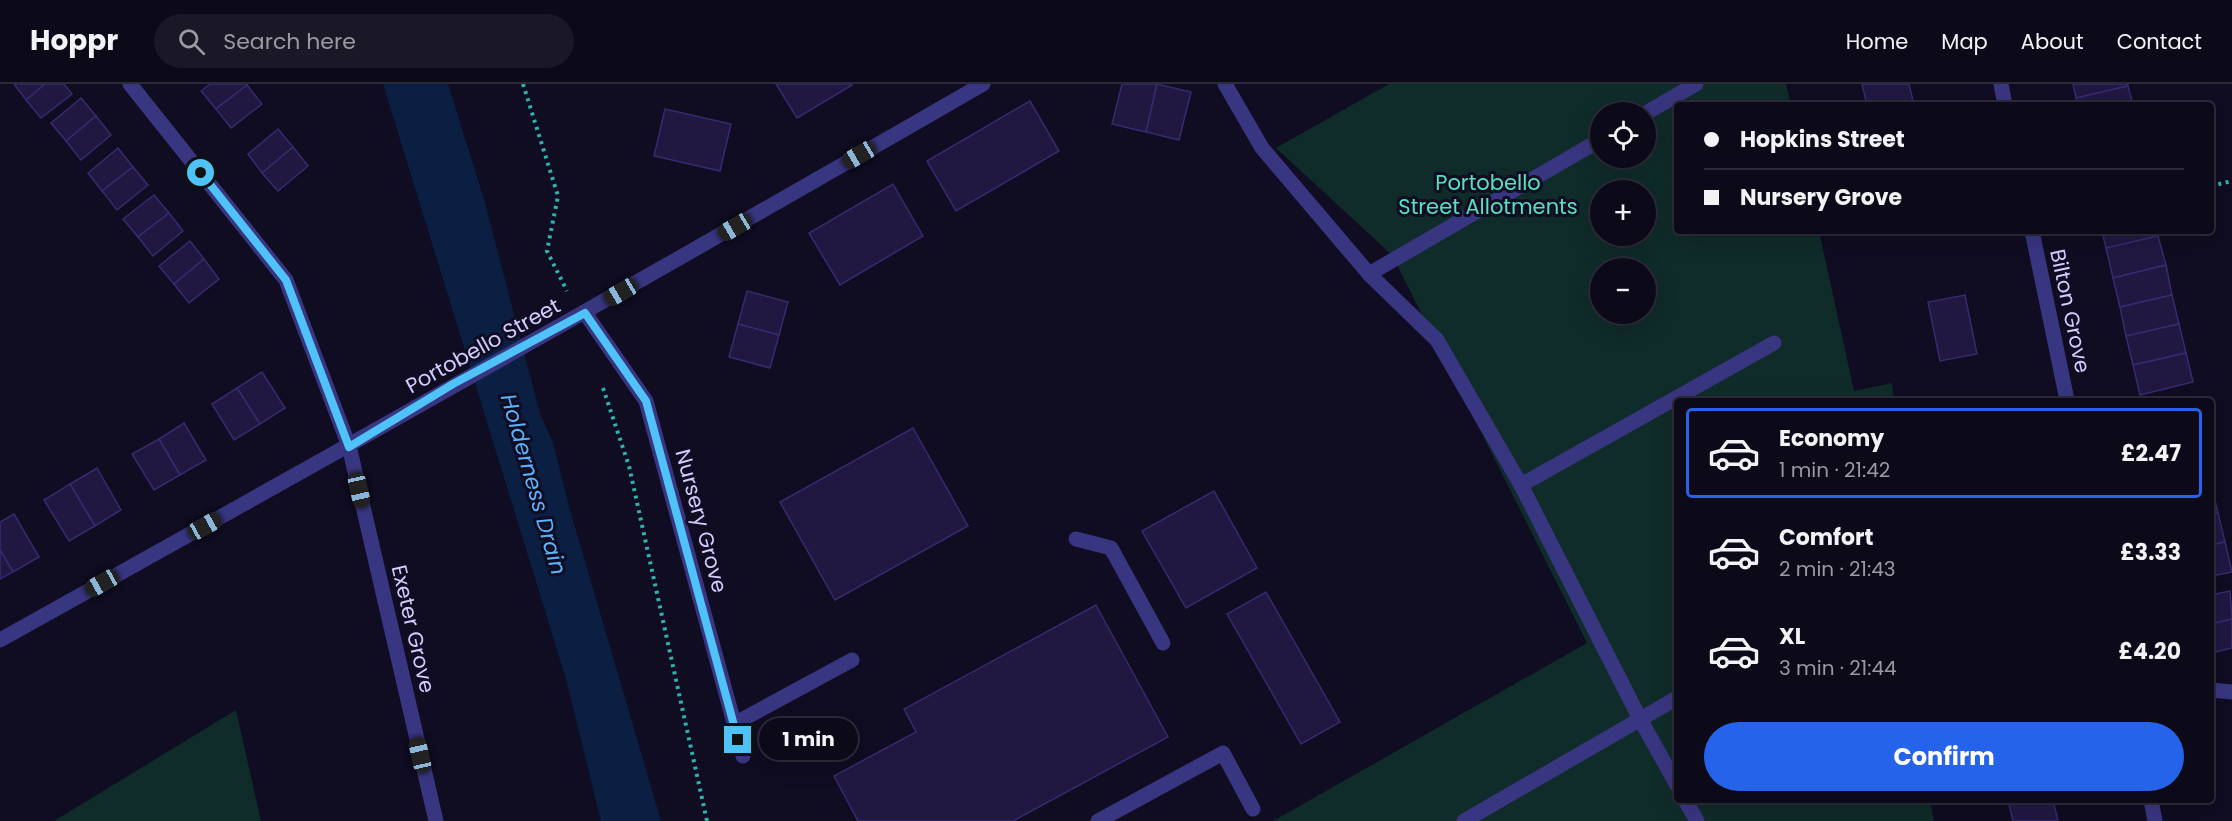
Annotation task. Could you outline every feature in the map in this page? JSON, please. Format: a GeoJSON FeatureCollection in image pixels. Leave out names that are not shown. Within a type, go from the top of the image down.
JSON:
{"type":"FeatureCollection","features":[{"type":"Feature","properties":{"kind":"street","name":"Exeter Grove"},"geometry":{"type":"LineString","coordinates":[[130,84],[286,280],[349,447],[436,821]]}},
{"type":"Feature","properties":{"kind":"street","name":"Portobello Street"},"geometry":{"type":"LineString","coordinates":[[0,640],[349,447],[453,384],[543,338],[983,84]]}},
{"type":"Feature","properties":{"kind":"street"},"geometry":{"type":"LineString","coordinates":[[1225,84],[1262,148],[1369,274],[1437,340],[1521,485],[1640,719],[1674,780]]}},
{"type":"Feature","properties":{"kind":"street"},"geometry":{"type":"LineString","coordinates":[[1681,100],[1696,84]]}},
{"type":"Feature","properties":{"kind":"street"},"geometry":{"type":"LineString","coordinates":[[2001,84],[2004,102]]}},
{"type":"Feature","properties":{"kind":"street"},"geometry":{"type":"LineString","coordinates":[[1656,110],[1674,103]]}},
{"type":"Feature","properties":{"kind":"street"},"geometry":{"type":"LineString","coordinates":[[1369,274],[1590,146]]}},
{"type":"Feature","properties":{"kind":"street","name":"Bilton Grove"},"geometry":{"type":"LineString","coordinates":[[2033,234],[2067,398]]}},
{"type":"Feature","properties":{"kind":"street","name":"Nursery Grove"},"geometry":{"type":"LineString","coordinates":[[582,315],[646,401],[743,756]]}},
{"type":"Feature","properties":{"kind":"street"},"geometry":{"type":"LineString","coordinates":[[1676,398],[1774,343]]}},
{"type":"Feature","properties":{"kind":"street"},"geometry":{"type":"LineString","coordinates":[[1521,485],[1674,399]]}},
{"type":"Feature","properties":{"kind":"street"},"geometry":{"type":"LineString","coordinates":[[1076,539],[1111,548],[1163,643]]}},
{"type":"Feature","properties":{"kind":"street"},"geometry":{"type":"LineString","coordinates":[[734,724],[852,660]]}},
{"type":"Feature","properties":{"kind":"street"},"geometry":{"type":"LineString","coordinates":[[2214,690],[2232,692]]}},
{"type":"Feature","properties":{"kind":"street"},"geometry":{"type":"LineString","coordinates":[[1464,821],[1674,700]]}},
{"type":"Feature","properties":{"kind":"street"},"geometry":{"type":"LineString","coordinates":[[1098,821],[1223,753],[1253,809]]}},
{"type":"Feature","properties":{"kind":"street"},"geometry":{"type":"LineString","coordinates":[[1687,803],[1697,821]]}},
{"type":"Feature","properties":{"kind":"street"},"geometry":{"type":"LineString","coordinates":[[2152,803],[2155,821]]}},
{"type":"Feature","properties":{"kind":"path"},"geometry":{"type":"LineString","coordinates":[[523,84],[558,196],[547,251],[582,315]]}},
{"type":"Feature","properties":{"kind":"path"},"geometry":{"type":"LineString","coordinates":[[2214,185],[2232,182]]}},
{"type":"Feature","properties":{"kind":"path"},"geometry":{"type":"LineString","coordinates":[[600,381],[629,466],[707,821]]}},
{"type":"Feature","properties":{"kind":"green space","name":"Portobello Street Allotments"},"geometry":{"type":"Polygon","coordinates":[[[1389,84],[1786,84],[1790,102],[1674,102],[1674,234],[1820,234],[1854,391],[1892,383],[1894,398],[1674,398],[1674,803],[1931,803],[1934,821],[1273,821],[1587,643],[1392,255],[1276,148],[1389,84]]]}},
{"type":"Feature","properties":{"kind":"green space"},"geometry":{"type":"Polygon","coordinates":[[[236,710],[261,821],[54,821],[236,710]]]}},
{"type":"Feature","properties":{"kind":"water","name":"Holderness Drain"},"geometry":{"type":"Polygon","coordinates":[[[383,84],[448,84],[484,199],[540,414],[553,442],[570,510],[661,821],[601,821],[566,679],[383,84]]]}},
{"type":"Feature","properties":{"kind":"building"},"geometry":{"type":"Polygon","coordinates":[[[14,84],[45,84],[26,100],[14,84]]]}},
{"type":"Feature","properties":{"kind":"building"},"geometry":{"type":"Polygon","coordinates":[[[45,84],[64,84],[72,94],[41,118],[26,100],[45,84]]]}},
{"type":"Feature","properties":{"kind":"building"},"geometry":{"type":"Polygon","coordinates":[[[210,84],[247,85],[216,109],[201,91],[210,84]]]}},
{"type":"Feature","properties":{"kind":"building"},"geometry":{"type":"Polygon","coordinates":[[[776,84],[851,84],[852,85],[797,118],[776,84]]]}},
{"type":"Feature","properties":{"kind":"building"},"geometry":{"type":"Polygon","coordinates":[[[1122,84],[1157,84],[1146,132],[1112,124],[1122,84]]]}},
{"type":"Feature","properties":{"kind":"building"},"geometry":{"type":"Polygon","coordinates":[[[1157,84],[1191,92],[1179,140],[1146,132],[1157,84]]]}},
{"type":"Feature","properties":{"kind":"building"},"geometry":{"type":"Polygon","coordinates":[[[1862,84],[1909,84],[1913,101],[1909,102],[1866,102],[1862,84]]]}},
{"type":"Feature","properties":{"kind":"building"},"geometry":{"type":"Polygon","coordinates":[[[2073,84],[2128,84],[2128,86],[2076,98],[2073,84]]]}},
{"type":"Feature","properties":{"kind":"building"},"geometry":{"type":"Polygon","coordinates":[[[247,85],[262,104],[231,128],[216,109],[247,85]]]}},
{"type":"Feature","properties":{"kind":"building"},"geometry":{"type":"Polygon","coordinates":[[[2128,86],[2132,102],[2077,102],[2076,98],[2128,86]]]}},
{"type":"Feature","properties":{"kind":"building"},"geometry":{"type":"Polygon","coordinates":[[[81,98],[96,116],[66,141],[51,123],[81,98]]]}},
{"type":"Feature","properties":{"kind":"building"},"geometry":{"type":"Polygon","coordinates":[[[1030,101],[1059,151],[956,211],[927,161],[1030,101]]]}},
{"type":"Feature","properties":{"kind":"building"},"geometry":{"type":"Polygon","coordinates":[[[665,109],[731,124],[720,171],[654,156],[665,109]]]}},
{"type":"Feature","properties":{"kind":"building"},"geometry":{"type":"Polygon","coordinates":[[[96,116],[111,135],[81,160],[66,141],[96,116]]]}},
{"type":"Feature","properties":{"kind":"building"},"geometry":{"type":"Polygon","coordinates":[[[278,129],[293,147],[262,173],[248,154],[278,129]]]}},
{"type":"Feature","properties":{"kind":"building"},"geometry":{"type":"Polygon","coordinates":[[[293,147],[308,166],[278,191],[262,173],[293,147]]]}},
{"type":"Feature","properties":{"kind":"building"},"geometry":{"type":"Polygon","coordinates":[[[118,148],[133,167],[102,191],[88,173],[118,148]]]}},
{"type":"Feature","properties":{"kind":"building"},"geometry":{"type":"Polygon","coordinates":[[[133,167],[148,185],[117,210],[102,191],[133,167]]]}},
{"type":"Feature","properties":{"kind":"building"},"geometry":{"type":"Polygon","coordinates":[[[893,184],[923,236],[840,285],[809,233],[893,184]]]}},
{"type":"Feature","properties":{"kind":"building"},"geometry":{"type":"Polygon","coordinates":[[[154,195],[169,213],[138,237],[123,219],[154,195]]]}},
{"type":"Feature","properties":{"kind":"building"},"geometry":{"type":"Polygon","coordinates":[[[169,213],[183,231],[153,256],[138,237],[169,213]]]}},
{"type":"Feature","properties":{"kind":"building"},"geometry":{"type":"Polygon","coordinates":[[[2103,234],[2158,234],[2158,236],[2106,248],[2103,234]]]}},
{"type":"Feature","properties":{"kind":"building"},"geometry":{"type":"Polygon","coordinates":[[[2158,236],[2166,265],[2113,278],[2106,248],[2158,236]]]}},
{"type":"Feature","properties":{"kind":"building"},"geometry":{"type":"Polygon","coordinates":[[[190,241],[204,259],[174,284],[159,266],[190,241]]]}},
{"type":"Feature","properties":{"kind":"building"},"geometry":{"type":"Polygon","coordinates":[[[204,259],[219,279],[189,303],[174,284],[204,259]]]}},
{"type":"Feature","properties":{"kind":"building"},"geometry":{"type":"Polygon","coordinates":[[[2166,265],[2172,295],[2120,307],[2113,278],[2166,265]]]}},
{"type":"Feature","properties":{"kind":"building"},"geometry":{"type":"Polygon","coordinates":[[[747,291],[788,302],[779,335],[738,324],[747,291]]]}},
{"type":"Feature","properties":{"kind":"building"},"geometry":{"type":"Polygon","coordinates":[[[1965,295],[1977,354],[1940,361],[1928,302],[1965,295]]]}},
{"type":"Feature","properties":{"kind":"building"},"geometry":{"type":"Polygon","coordinates":[[[2172,295],[2179,324],[2126,336],[2120,307],[2172,295]]]}},
{"type":"Feature","properties":{"kind":"building"},"geometry":{"type":"Polygon","coordinates":[[[738,324],[779,335],[770,368],[729,357],[738,324]]]}},
{"type":"Feature","properties":{"kind":"building"},"geometry":{"type":"Polygon","coordinates":[[[2179,324],[2186,353],[2133,365],[2126,336],[2179,324]]]}},
{"type":"Feature","properties":{"kind":"building"},"geometry":{"type":"Polygon","coordinates":[[[2186,353],[2193,382],[2140,395],[2133,365],[2186,353]]]}},
{"type":"Feature","properties":{"kind":"building"},"geometry":{"type":"Polygon","coordinates":[[[262,372],[285,408],[260,424],[237,388],[262,372]]]}},
{"type":"Feature","properties":{"kind":"building"},"geometry":{"type":"Polygon","coordinates":[[[237,388],[260,424],[234,440],[212,404],[237,388]]]}},
{"type":"Feature","properties":{"kind":"building"},"geometry":{"type":"Polygon","coordinates":[[[184,423],[206,460],[180,475],[159,439],[184,423]]]}},
{"type":"Feature","properties":{"kind":"building"},"geometry":{"type":"Polygon","coordinates":[[[913,428],[968,526],[835,600],[780,502],[913,428]]]}},
{"type":"Feature","properties":{"kind":"building"},"geometry":{"type":"Polygon","coordinates":[[[159,439],[180,475],[154,490],[132,454],[159,439]]]}},
{"type":"Feature","properties":{"kind":"building"},"geometry":{"type":"Polygon","coordinates":[[[97,468],[121,510],[95,526],[70,484],[97,468]]]}},
{"type":"Feature","properties":{"kind":"building"},"geometry":{"type":"Polygon","coordinates":[[[70,484],[95,526],[69,541],[44,500],[70,484]]]}},
{"type":"Feature","properties":{"kind":"building"},"geometry":{"type":"Polygon","coordinates":[[[1214,491],[1257,568],[1186,608],[1142,531],[1214,491]]]}},
{"type":"Feature","properties":{"kind":"building"},"geometry":{"type":"Polygon","coordinates":[[[2214,496],[2218,513],[2214,514],[2214,496]]]}},
{"type":"Feature","properties":{"kind":"building"},"geometry":{"type":"Polygon","coordinates":[[[2218,513],[2225,542],[2214,544],[2214,514],[2218,513]]]}},
{"type":"Feature","properties":{"kind":"building"},"geometry":{"type":"Polygon","coordinates":[[[14,514],[39,557],[13,572],[0,550],[0,522],[14,514]]]}},
{"type":"Feature","properties":{"kind":"building"},"geometry":{"type":"Polygon","coordinates":[[[2225,542],[2232,572],[2214,575],[2214,544],[2225,542]]]}},
{"type":"Feature","properties":{"kind":"building"},"geometry":{"type":"Polygon","coordinates":[[[0,550],[13,572],[0,579],[0,550]]]}},
{"type":"Feature","properties":{"kind":"building"},"geometry":{"type":"Polygon","coordinates":[[[2230,591],[2232,619],[2214,623],[2214,594],[2230,591]]]}},
{"type":"Feature","properties":{"kind":"building"},"geometry":{"type":"Polygon","coordinates":[[[1266,592],[1340,722],[1301,744],[1227,614],[1266,592]]]}},
{"type":"Feature","properties":{"kind":"building"},"geometry":{"type":"Polygon","coordinates":[[[1096,605],[1168,737],[1013,821],[858,821],[834,776],[916,732],[904,709],[1096,605]]]}},
{"type":"Feature","properties":{"kind":"building"},"geometry":{"type":"Polygon","coordinates":[[[2232,619],[2232,648],[2214,652],[2214,623],[2232,619]]]}},
{"type":"Feature","properties":{"kind":"building"},"geometry":{"type":"Polygon","coordinates":[[[2009,803],[2054,803],[2058,821],[2013,821],[2009,803]]]}},
{"type":"Feature","properties":{"kind":"route"},"geometry":{"type":"LineString","coordinates":[[201,173],[286,280],[349,447],[453,384],[543,338],[585,313],[646,401],[738,740]]}}]}
